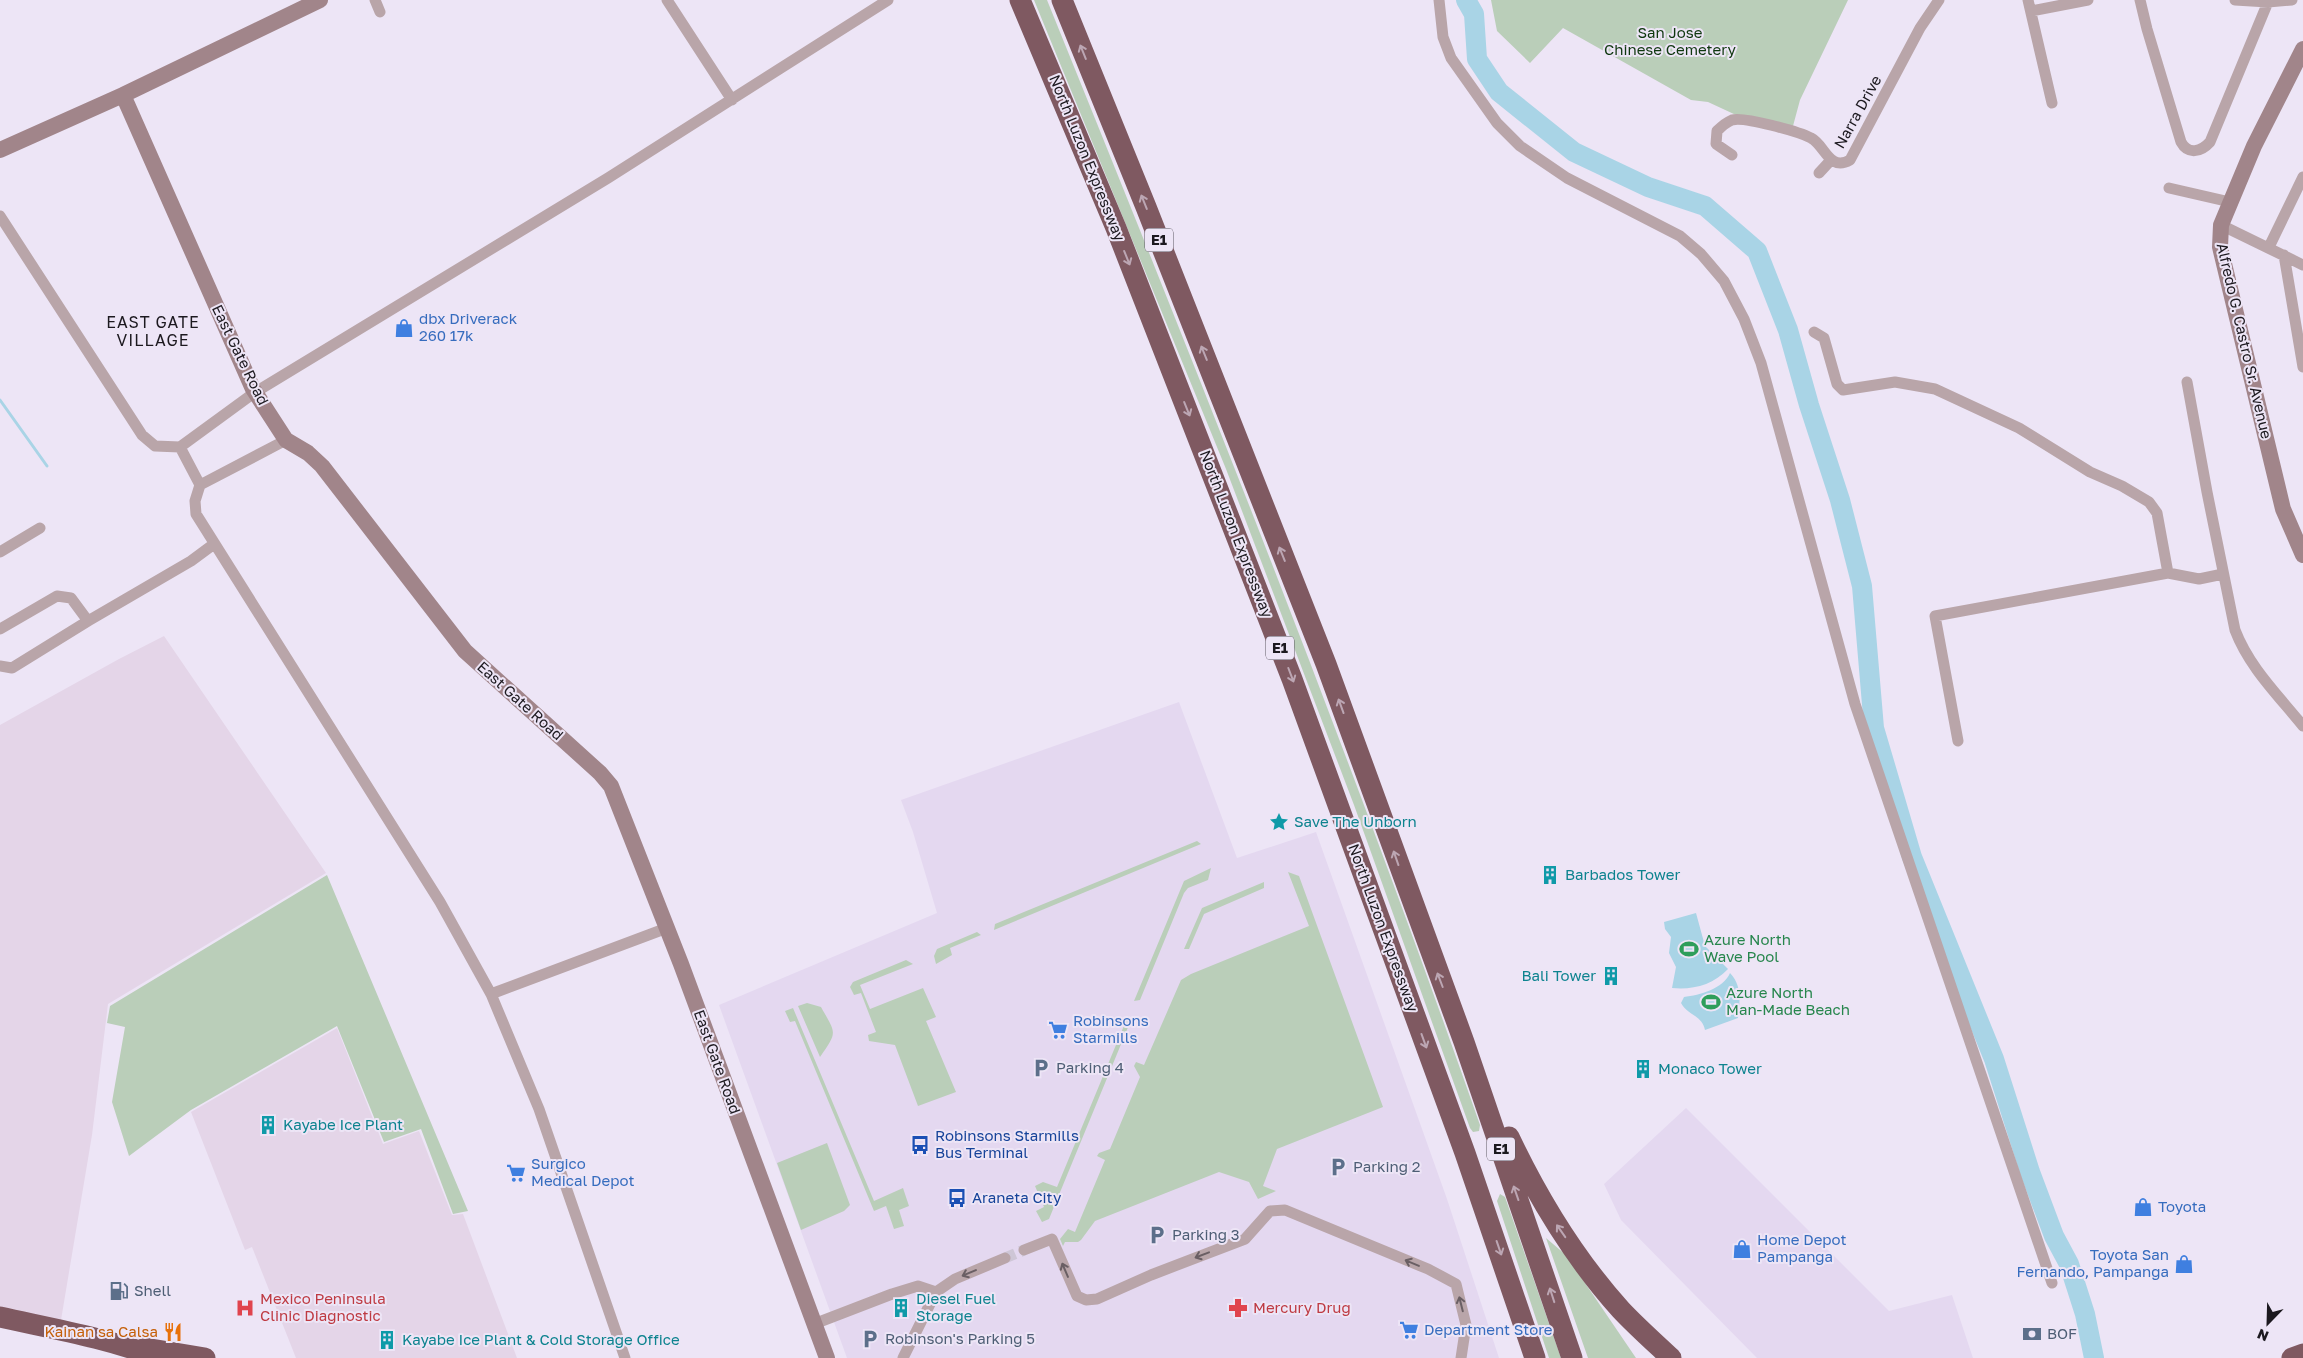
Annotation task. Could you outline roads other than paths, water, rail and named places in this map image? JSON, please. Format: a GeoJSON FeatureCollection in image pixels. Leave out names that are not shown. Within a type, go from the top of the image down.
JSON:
{"type":"FeatureCollection","features":[{"type":"Feature","properties":{"kind":"highway","name":"North Luzon Expressway"},"geometry":{"type":"LineString","coordinates":[[1020,0],[1116,228],[1292,679],[1465,1153],[1535,1358]]}},
{"type":"Feature","properties":{"kind":"highway","name":"E1"},"geometry":{"type":"LineString","coordinates":[[1062,0],[1146,207],[1326,664],[1464,1042],[1572,1358]]}},
{"type":"Feature","properties":{"kind":"highway"},"geometry":{"type":"LineString","coordinates":[[1464,1042],[1514,1149],[1553,1220],[1604,1289],[1622,1310],[1670,1358]]}},
{"type":"Feature","properties":{"kind":"highway"},"geometry":{"type":"LineString","coordinates":[[0,1317],[125,1345],[205,1358]]}},
{"type":"Feature","properties":{"kind":"highway"},"geometry":{"type":"LineString","coordinates":[[125,1345],[159,1358]]}},
{"type":"Feature","properties":{"kind":"highway"},"geometry":{"type":"LineString","coordinates":[[2292,1358],[2303,1354]]}},
{"type":"Feature","properties":{"kind":"street"},"geometry":{"type":"LineString","coordinates":[[0,150],[123,95],[320,0]]}},
{"type":"Feature","properties":{"kind":"street"},"geometry":{"type":"LineString","coordinates":[[375,0],[380,12]]}},
{"type":"Feature","properties":{"kind":"street"},"geometry":{"type":"LineString","coordinates":[[668,0],[732,100]]}},
{"type":"Feature","properties":{"kind":"street"},"geometry":{"type":"LineString","coordinates":[[0,216],[142,435],[155,446],[180,447],[254,393],[592,188],[888,0]]}},
{"type":"Feature","properties":{"kind":"street"},"geometry":{"type":"LineString","coordinates":[[1439,0],[1443,37],[1451,58],[1497,123],[1520,146],[1567,178],[1680,236],[1701,254],[1724,281],[1744,319],[1761,363],[1855,704],[2052,1283]]}},
{"type":"Feature","properties":{"kind":"street","name":"Narra Drive"},"geometry":{"type":"LineString","coordinates":[[1732,155],[1718,147],[1716,131],[1736,119],[1756,122],[1812,138],[1830,160],[1844,164],[1850,160],[1920,28],[1939,0]]}},
{"type":"Feature","properties":{"kind":"street"},"geometry":{"type":"LineString","coordinates":[[2052,103],[2029,5],[2088,0]]}},
{"type":"Feature","properties":{"kind":"street"},"geometry":{"type":"LineString","coordinates":[[2140,0],[2181,142],[2184,148],[2191,150],[2199,150],[2210,142],[2268,2]]}},
{"type":"Feature","properties":{"kind":"street"},"geometry":{"type":"LineString","coordinates":[[2235,0],[2268,2],[2292,0]]}},
{"type":"Feature","properties":{"kind":"street","name":"Alfredo G. Castro Sr. Avenue"},"geometry":{"type":"LineString","coordinates":[[2303,50],[2254,146],[2230,202],[2221,225],[2220,247],[2283,509],[2303,555]]}},
{"type":"Feature","properties":{"kind":"street","name":"East Gate Road"},"geometry":{"type":"LineString","coordinates":[[123,95],[254,393],[286,440],[308,453],[322,466],[465,651],[600,773],[611,786],[667,928],[827,1358]]}},
{"type":"Feature","properties":{"kind":"street"},"geometry":{"type":"LineString","coordinates":[[1819,173],[1830,160]]}},
{"type":"Feature","properties":{"kind":"street"},"geometry":{"type":"LineString","coordinates":[[2269,247],[2303,177]]}},
{"type":"Feature","properties":{"kind":"street"},"geometry":{"type":"LineString","coordinates":[[2169,188],[2230,202]]}},
{"type":"Feature","properties":{"kind":"street"},"geometry":{"type":"LineString","coordinates":[[2221,225],[2303,265]]}},
{"type":"Feature","properties":{"kind":"street"},"geometry":{"type":"LineString","coordinates":[[2284,255],[2303,367]]}},
{"type":"Feature","properties":{"kind":"street"},"geometry":{"type":"LineString","coordinates":[[1814,332],[1824,338],[1837,384],[1844,390],[1895,382],[1935,390],[2019,428],[2090,472],[2122,486],[2149,502],[2157,513],[2168,573]]}},
{"type":"Feature","properties":{"kind":"street"},"geometry":{"type":"LineString","coordinates":[[2187,382],[2235,630],[2250,662],[2303,726]]}},
{"type":"Feature","properties":{"kind":"street"},"geometry":{"type":"LineString","coordinates":[[286,440],[200,485],[195,500],[196,514],[440,902],[491,994],[539,1109],[626,1358]]}},
{"type":"Feature","properties":{"kind":"street"},"geometry":{"type":"LineString","coordinates":[[180,447],[200,485]]}},
{"type":"Feature","properties":{"kind":"street"},"geometry":{"type":"LineString","coordinates":[[0,552],[40,528]]}},
{"type":"Feature","properties":{"kind":"street"},"geometry":{"type":"LineString","coordinates":[[0,666],[12,668],[191,561],[214,544]]}},
{"type":"Feature","properties":{"kind":"street"},"geometry":{"type":"LineString","coordinates":[[1958,741],[1935,616],[2168,573],[2199,579],[2223,574]]}},
{"type":"Feature","properties":{"kind":"street"},"geometry":{"type":"LineString","coordinates":[[0,629],[57,596],[71,598],[88,621]]}},
{"type":"Feature","properties":{"kind":"street"},"geometry":{"type":"LineString","coordinates":[[491,994],[667,928]]}},
{"type":"Feature","properties":{"kind":"street"},"geometry":{"type":"LineString","coordinates":[[1024,1250],[1052,1239],[1077,1296],[1086,1300],[1097,1299],[1151,1275],[1245,1239],[1270,1211],[1285,1210],[1428,1269],[1456,1284],[1466,1324],[1461,1358]]}},
{"type":"Feature","properties":{"kind":"street"},"geometry":{"type":"LineString","coordinates":[[903,1358],[936,1292],[955,1279],[1005,1258]]}},
{"type":"Feature","properties":{"kind":"street"},"geometry":{"type":"LineString","coordinates":[[814,1324],[918,1286],[936,1292]]}},
{"type":"Feature","properties":{"kind":"water","name":"Azure North Wave Pool"},"geometry":{"type":"Polygon","coordinates":[[[1696,913],[1705,946],[1728,969],[1709,983],[1688,988],[1672,988],[1676,967],[1669,953],[1671,937],[1665,929],[1664,922],[1696,913]]]}},
{"type":"Feature","properties":{"kind":"water","name":"Azure North Man-Made Beach"},"geometry":{"type":"Polygon","coordinates":[[[1730,973],[1738,988],[1740,1000],[1738,1018],[1705,1030],[1701,1021],[1681,1003],[1684,997],[1704,993],[1717,987],[1727,979],[1730,973]]]}},
{"type":"Feature","properties":{"kind":"waterway"},"geometry":{"type":"LineString","coordinates":[[1466,0],[1474,14],[1477,59],[1499,92],[1574,152],[1648,187],[1705,206],[1757,251],[1788,330],[1809,405],[1840,500],[1862,586],[1874,728],[1912,857],[1994,1059],[2030,1172],[2054,1236],[2069,1264],[2085,1314],[2094,1358]]}},
{"type":"Feature","properties":{"kind":"waterway"},"geometry":{"type":"LineString","coordinates":[[0,400],[47,466]]}},
{"type":"Feature","properties":{"kind":"tunnel"},"geometry":{"type":"LineString","coordinates":[[1005,1258],[1024,1250]]}},
{"type":"Feature","properties":{"kind":"place","name":"dbx Driverack 260 17k"},"geometry":{"type":"Point","coordinates":[404,328]}},
{"type":"Feature","properties":{"kind":"place","name":"Save The Unborn"},"geometry":{"type":"Point","coordinates":[1279,822]}},
{"type":"Feature","properties":{"kind":"place","name":"Barbados Tower"},"geometry":{"type":"Point","coordinates":[1550,875]}},
{"type":"Feature","properties":{"kind":"place","name":"Azure North Wave Pool"},"geometry":{"type":"Point","coordinates":[1689,949]}},
{"type":"Feature","properties":{"kind":"place","name":"Bali Tower"},"geometry":{"type":"Point","coordinates":[1611,976]}},
{"type":"Feature","properties":{"kind":"place","name":"Azure North Man-Made Beach"},"geometry":{"type":"Point","coordinates":[1711,1002]}},
{"type":"Feature","properties":{"kind":"place","name":"Robinsons Starmills"},"geometry":{"type":"Point","coordinates":[1058,1030]}},
{"type":"Feature","properties":{"kind":"place","name":"Parking 4"},"geometry":{"type":"Point","coordinates":[1041,1068]}},
{"type":"Feature","properties":{"kind":"place","name":"Monaco Tower"},"geometry":{"type":"Point","coordinates":[1643,1069]}},
{"type":"Feature","properties":{"kind":"place","name":"Kayabe Ice Plant"},"geometry":{"type":"Point","coordinates":[268,1125]}},
{"type":"Feature","properties":{"kind":"place","name":"Robinsons Starmills Bus Terminal"},"geometry":{"type":"Point","coordinates":[920,1145]}},
{"type":"Feature","properties":{"kind":"place","name":"Parking 2"},"geometry":{"type":"Point","coordinates":[1338,1167]}},
{"type":"Feature","properties":{"kind":"place","name":"Surgico Medical Depot"},"geometry":{"type":"Point","coordinates":[516,1173]}},
{"type":"Feature","properties":{"kind":"place","name":"Araneta City"},"geometry":{"type":"Point","coordinates":[957,1198]}},
{"type":"Feature","properties":{"kind":"place","name":"Toyota"},"geometry":{"type":"Point","coordinates":[2143,1207]}},
{"type":"Feature","properties":{"kind":"place","name":"Parking 3"},"geometry":{"type":"Point","coordinates":[1157,1235]}},
{"type":"Feature","properties":{"kind":"place","name":"Home Depot Pampanga"},"geometry":{"type":"Point","coordinates":[1742,1249]}},
{"type":"Feature","properties":{"kind":"place","name":"Toyota San Fernando, Pampanga"},"geometry":{"type":"Point","coordinates":[2184,1264]}},
{"type":"Feature","properties":{"kind":"place","name":"Shell"},"geometry":{"type":"Point","coordinates":[119,1291]}},
{"type":"Feature","properties":{"kind":"place","name":"Mexico Peninsula Clinic Diagnostic"},"geometry":{"type":"Point","coordinates":[245,1308]}},
{"type":"Feature","properties":{"kind":"place","name":"Diesel Fuel Storage"},"geometry":{"type":"Point","coordinates":[901,1308]}},
{"type":"Feature","properties":{"kind":"place","name":"Mercury Drug"},"geometry":{"type":"Point","coordinates":[1238,1308]}},
{"type":"Feature","properties":{"kind":"place","name":"Department Store"},"geometry":{"type":"Point","coordinates":[1409,1330]}},
{"type":"Feature","properties":{"kind":"place","name":"Kainan sa Calsa"},"geometry":{"type":"Point","coordinates":[173,1332]}},
{"type":"Feature","properties":{"kind":"place","name":"BOF"},"geometry":{"type":"Point","coordinates":[2032,1334]}},
{"type":"Feature","properties":{"kind":"place","name":"Robinson's Parking 5"},"geometry":{"type":"Point","coordinates":[870,1339]}},
{"type":"Feature","properties":{"kind":"place","name":"Kayabe Ice Plant & Cold Storage Office"},"geometry":{"type":"Point","coordinates":[387,1340]}},
{"type":"Feature","properties":{"kind":"district","name":"EAST GATE VILLAGE"},"geometry":{"type":"Point","coordinates":[153,331]}},
{"type":"Feature","properties":{"kind":"park label","name":"San Jose Chinese Cemetery"},"geometry":{"type":"Point","coordinates":[1670,42]}}]}
